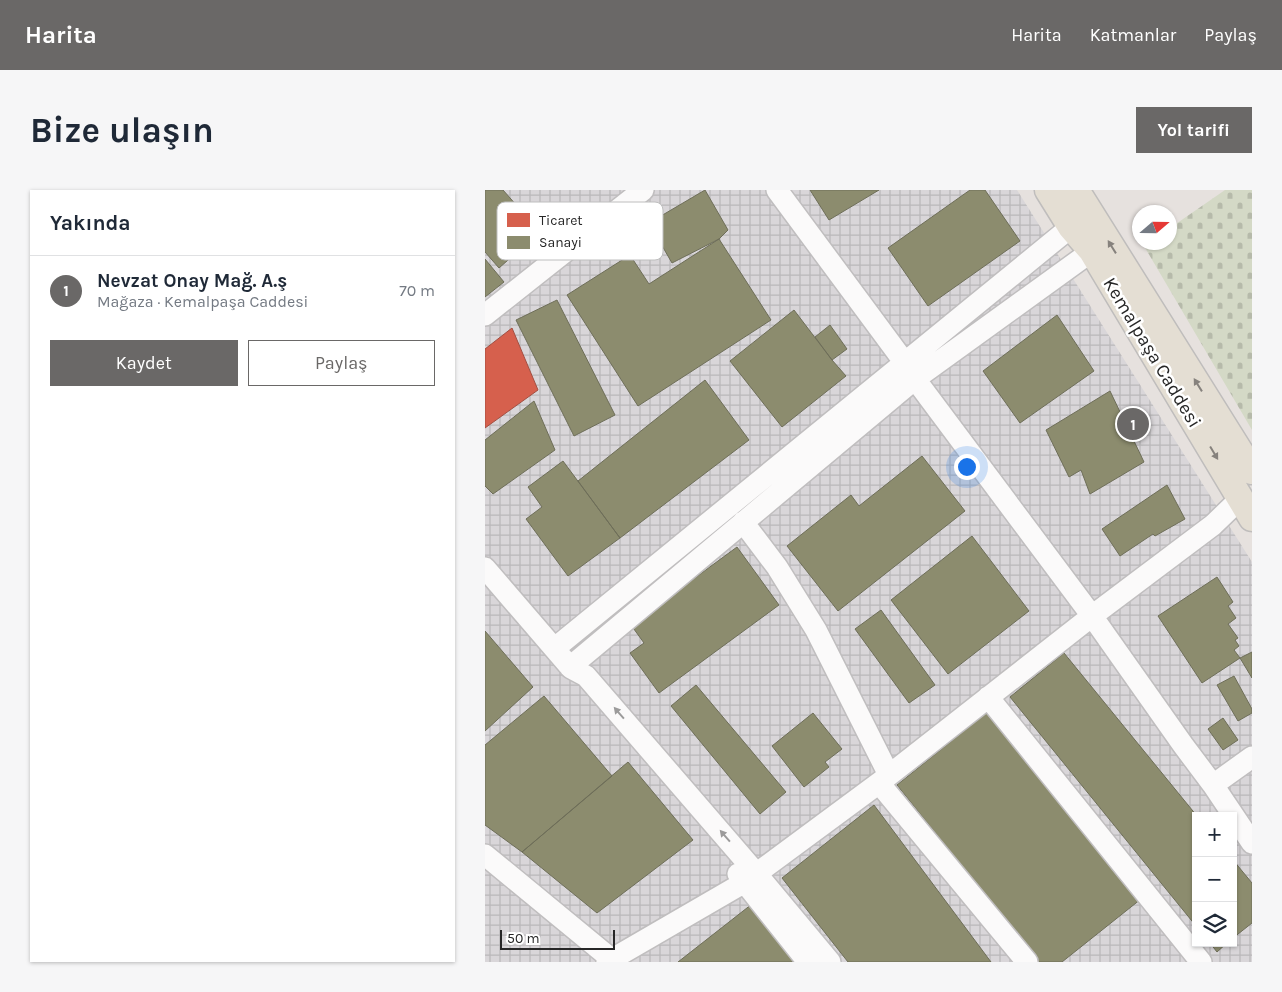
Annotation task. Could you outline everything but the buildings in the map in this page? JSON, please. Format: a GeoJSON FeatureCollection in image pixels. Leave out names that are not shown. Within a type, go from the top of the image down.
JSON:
{"type":"FeatureCollection","features":[{"type":"Feature","properties":{"kind":"main road","name":"Kemalpaşa Caddesi"},"geometry":{"type":"LineString","coordinates":[[1048,190],[1071,227],[1092,251],[1246,508]]}},
{"type":"Feature","properties":{"kind":"main road","name":"Kemalpaşa Caddesi"},"geometry":{"type":"LineString","coordinates":[[1075,190],[1252,471]]}},
{"type":"Feature","properties":{"kind":"street"},"geometry":{"type":"LineString","coordinates":[[628,202],[643,190]]}},
{"type":"Feature","properties":{"kind":"street"},"geometry":{"type":"LineString","coordinates":[[777,190],[1092,616],[1252,843]]}},
{"type":"Feature","properties":{"kind":"street"},"geometry":{"type":"LineString","coordinates":[[570,667],[743,522],[1071,227]]}},
{"type":"Feature","properties":{"kind":"street"},"geometry":{"type":"LineString","coordinates":[[555,648],[910,371],[1092,251]]}},
{"type":"Feature","properties":{"kind":"street"},"geometry":{"type":"LineString","coordinates":[[485,315],[555,260]]}},
{"type":"Feature","properties":{"kind":"street"},"geometry":{"type":"LineString","coordinates":[[485,854],[612,961],[751,878],[884,779],[988,696],[1213,525],[1246,508]]}},
{"type":"Feature","properties":{"kind":"street"},"geometry":{"type":"LineString","coordinates":[[743,522],[777,567],[816,630],[884,779],[1027,962]]}},
{"type":"Feature","properties":{"kind":"street"},"geometry":{"type":"LineString","coordinates":[[485,568],[570,667],[586,676],[751,878],[830,962]]}},
{"type":"Feature","properties":{"kind":"street"},"geometry":{"type":"LineString","coordinates":[[988,696],[1201,962]]}},
{"type":"Feature","properties":{"kind":"street"},"geometry":{"type":"LineString","coordinates":[[1213,786],[1249,765]]}},
{"type":"Feature","properties":{"kind":"street"},"geometry":{"type":"LineString","coordinates":[[751,878],[808,962]]}},
{"type":"Feature","properties":{"kind":"shaded area"},"geometry":{"type":"Polygon","coordinates":[[[485,190],[1017,190],[1252,562],[1252,962],[485,962],[485,190]]]}},
{"type":"Feature","properties":{"kind":"green space"},"geometry":{"type":"Polygon","coordinates":[[[1225,190],[1252,190],[1252,430],[1146,250],[1177,250],[1177,223],[1225,190]]]}},
{"type":"Feature","properties":{"kind":"place","name":"Nevzat Onay Mağ. A.ş"},"geometry":{"type":"Point","coordinates":[1133,424]}}]}
